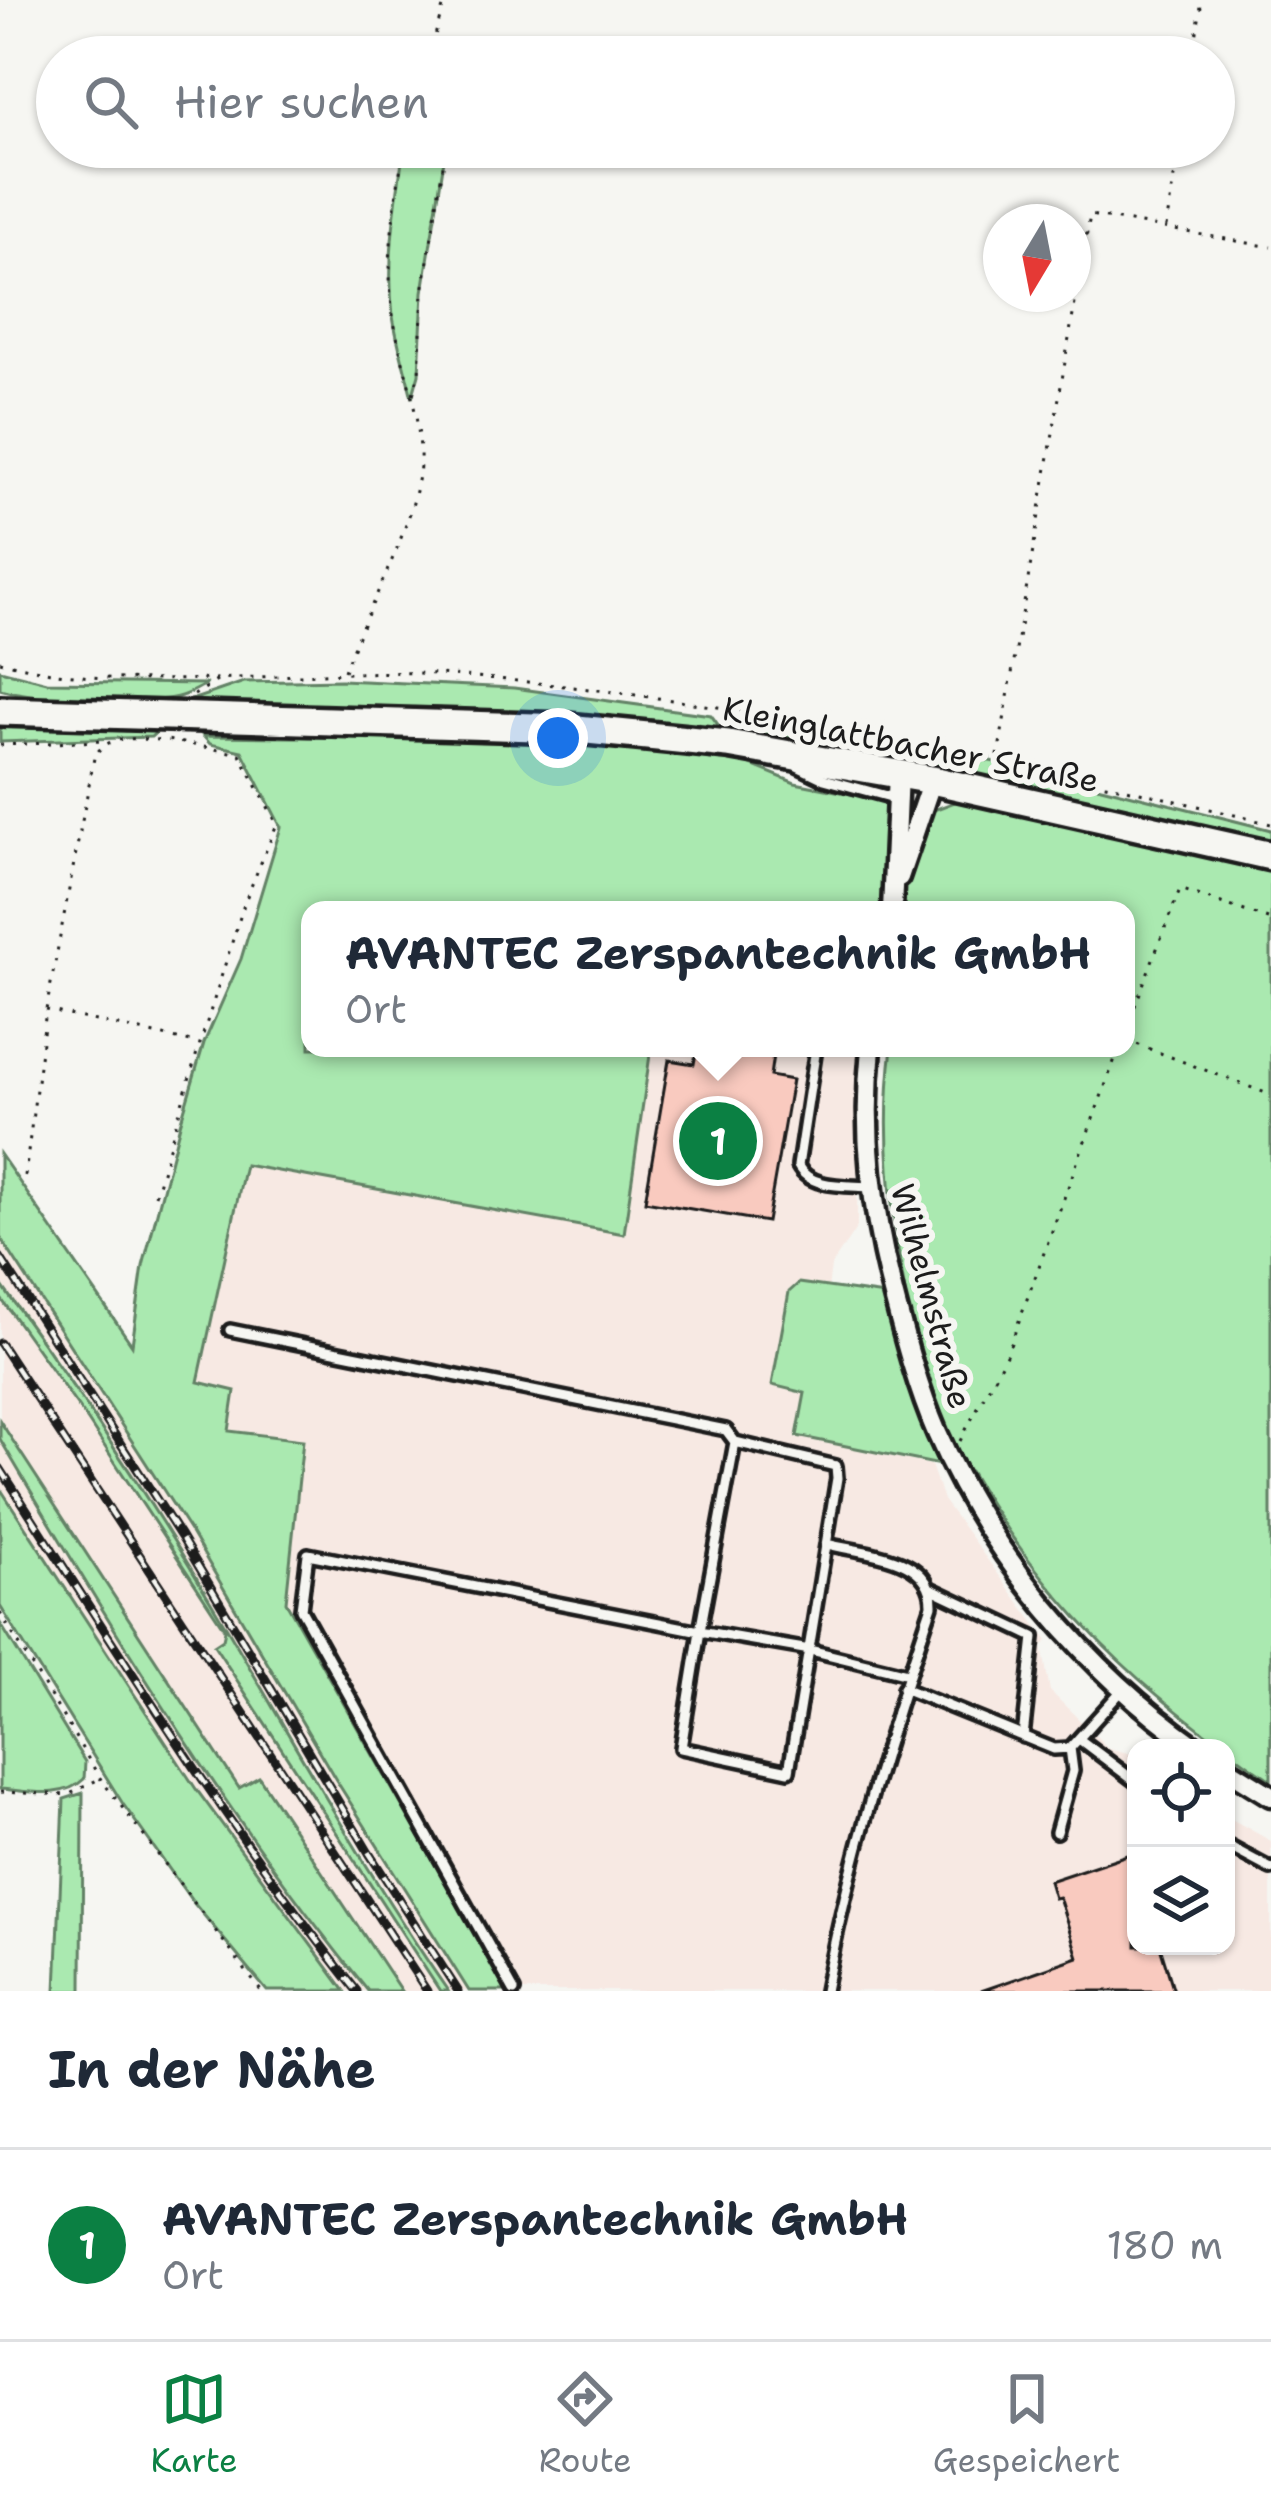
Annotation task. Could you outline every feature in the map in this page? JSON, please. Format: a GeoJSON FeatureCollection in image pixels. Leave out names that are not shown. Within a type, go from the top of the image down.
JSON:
{"type":"FeatureCollection","features":[{"type":"Feature","properties":{"kind":"street","name":"Kleinglattbacher Straße"},"geometry":{"type":"LineString","coordinates":[[0,711],[167,729],[318,719],[567,728],[779,751],[896,786],[932,779],[1271,856]]}},
{"type":"Feature","properties":{"kind":"street"},"geometry":{"type":"LineString","coordinates":[[894,901],[932,779]]}},
{"type":"Feature","properties":{"kind":"street"},"geometry":{"type":"LineString","coordinates":[[896,786],[896,886]]}},
{"type":"Feature","properties":{"kind":"street","name":"Wilhelmstraße"},"geometry":{"type":"LineString","coordinates":[[870,1057],[866,1122],[870,1187],[906,1344],[937,1433],[984,1522],[1026,1582],[1124,1688],[1186,1739]]}},
{"type":"Feature","properties":{"kind":"street"},"geometry":{"type":"LineString","coordinates":[[1235,1774],[1271,1796]]}},
{"type":"Feature","properties":{"kind":"lane"},"geometry":{"type":"LineString","coordinates":[[814,1057],[798,1166],[803,1176],[814,1181],[870,1187]]}},
{"type":"Feature","properties":{"kind":"lane"},"geometry":{"type":"LineString","coordinates":[[230,1330],[726,1430],[736,1442],[836,1466],[789,1771],[681,1748],[736,1442]]}},
{"type":"Feature","properties":{"kind":"lane"},"geometry":{"type":"LineString","coordinates":[[825,1991],[866,1813],[932,1605],[932,1589],[923,1573],[903,1563],[827,1544]]}},
{"type":"Feature","properties":{"kind":"lane"},"geometry":{"type":"LineString","coordinates":[[514,1991],[301,1609],[308,1555],[810,1650],[908,1674]]}},
{"type":"Feature","properties":{"kind":"lane"},"geometry":{"type":"LineString","coordinates":[[932,1589],[1034,1637],[1023,1737]]}},
{"type":"Feature","properties":{"kind":"lane"},"geometry":{"type":"LineString","coordinates":[[903,1688],[1054,1749],[1070,1748],[1124,1688]]}},
{"type":"Feature","properties":{"kind":"lane"},"geometry":{"type":"LineString","coordinates":[[1079,1738],[1127,1775]]}},
{"type":"Feature","properties":{"kind":"lane"},"geometry":{"type":"LineString","coordinates":[[1056,1832],[1073,1771],[1070,1748]]}},
{"type":"Feature","properties":{"kind":"lane"},"geometry":{"type":"LineString","coordinates":[[1230,1847],[1271,1868]]}},
{"type":"Feature","properties":{"kind":"path"},"geometry":{"type":"LineString","coordinates":[[436,36],[445,0]]}},
{"type":"Feature","properties":{"kind":"path"},"geometry":{"type":"LineString","coordinates":[[1196,36],[1202,0]]}},
{"type":"Feature","properties":{"kind":"path"},"geometry":{"type":"LineString","coordinates":[[343,673],[417,488],[419,439],[393,319],[390,279],[402,168]]}},
{"type":"Feature","properties":{"kind":"path"},"geometry":{"type":"LineString","coordinates":[[412,398],[419,374],[423,292],[443,168]]}},
{"type":"Feature","properties":{"kind":"path"},"geometry":{"type":"LineString","coordinates":[[1166,229],[1176,168]]}},
{"type":"Feature","properties":{"kind":"path"},"geometry":{"type":"LineString","coordinates":[[998,758],[1090,215],[1271,248]]}},
{"type":"Feature","properties":{"kind":"path"},"geometry":{"type":"LineString","coordinates":[[0,661],[80,676],[223,677]]}},
{"type":"Feature","properties":{"kind":"path"},"geometry":{"type":"LineString","coordinates":[[814,726],[813,730],[843,743]]}},
{"type":"Feature","properties":{"kind":"path"},"geometry":{"type":"LineString","coordinates":[[0,745],[111,740],[167,729],[240,754],[277,824],[245,901],[155,1195]]}},
{"type":"Feature","properties":{"kind":"path"},"geometry":{"type":"LineString","coordinates":[[25,1176],[46,1010],[94,758],[101,745],[111,740]]}},
{"type":"Feature","properties":{"kind":"path"},"geometry":{"type":"LineString","coordinates":[[879,749],[920,748],[921,743]]}},
{"type":"Feature","properties":{"kind":"path"},"geometry":{"type":"LineString","coordinates":[[1135,1006],[1180,890],[1271,920]]}},
{"type":"Feature","properties":{"kind":"path"},"geometry":{"type":"LineString","coordinates":[[46,1010],[200,1044]]}},
{"type":"Feature","properties":{"kind":"path"},"geometry":{"type":"LineString","coordinates":[[1135,1043],[1271,1095]]}},
{"type":"Feature","properties":{"kind":"path"},"geometry":{"type":"LineString","coordinates":[[950,1458],[1008,1352],[1116,1057]]}},
{"type":"Feature","properties":{"kind":"path"},"geometry":{"type":"LineString","coordinates":[[0,1613],[100,1778],[261,1991]]}},
{"type":"Feature","properties":{"kind":"path"},"geometry":{"type":"LineString","coordinates":[[0,1792],[68,1795],[100,1778]]}},
{"type":"Feature","properties":{"kind":"shaded area"},"geometry":{"type":"Polygon","coordinates":[[[650,1057],[858,1057],[857,1227],[831,1266],[828,1289],[807,1284],[806,1393],[797,1435],[931,1465],[943,1500],[1048,1641],[1042,1646],[1050,1691],[1108,1748],[1127,1753],[1127,1955],[1235,1955],[1235,1821],[1271,1841],[1271,1991],[507,1991],[286,1601],[303,1440],[229,1431],[197,1383],[245,1165],[623,1234],[650,1057]]]}},
{"type":"Feature","properties":{"kind":"shaded area"},"geometry":{"type":"Polygon","coordinates":[[[0,1237],[190,1531],[377,1848],[469,1991],[448,1991],[432,1969],[174,1541],[66,1372],[0,1283],[0,1237]]]}},
{"type":"Feature","properties":{"kind":"shaded area"},"geometry":{"type":"Polygon","coordinates":[[[0,1297],[226,1631],[215,1644],[440,1991],[401,1991],[259,1777],[240,1788],[10,1437],[0,1421],[0,1297]]]}},
{"type":"Feature","properties":{"kind":"shaded area"},"geometry":{"type":"Polygon","coordinates":[[[0,1439],[212,1779],[294,1897],[368,1991],[345,1991],[196,1789],[0,1488],[0,1439]]]}},
{"type":"Feature","properties":{"kind":"green space"},"geometry":{"type":"Polygon","coordinates":[[[401,168],[443,168],[423,292],[419,374],[412,398],[391,295],[401,168]]]}},
{"type":"Feature","properties":{"kind":"green space"},"geometry":{"type":"Polygon","coordinates":[[[0,670],[47,682],[207,684],[165,699],[64,698],[0,689],[0,670]]]}},
{"type":"Feature","properties":{"kind":"green space"},"geometry":{"type":"Polygon","coordinates":[[[341,680],[514,688],[711,715],[719,726],[712,732],[0,699],[0,695],[174,706],[244,682],[341,680]]]}},
{"type":"Feature","properties":{"kind":"green space"},"geometry":{"type":"Polygon","coordinates":[[[740,720],[802,729],[851,751],[744,736],[736,724],[740,720]]]}},
{"type":"Feature","properties":{"kind":"green space"},"geometry":{"type":"Polygon","coordinates":[[[0,723],[160,729],[151,737],[0,742],[0,723]]]}},
{"type":"Feature","properties":{"kind":"green space"},"geometry":{"type":"Polygon","coordinates":[[[203,736],[565,740],[734,758],[795,783],[934,810],[965,798],[1271,864],[1271,1780],[1235,1755],[1235,1739],[1213,1739],[1102,1644],[1032,1564],[970,1471],[797,1436],[805,1393],[772,1385],[789,1292],[799,1283],[906,1298],[889,1173],[891,1057],[1135,1057],[1135,901],[301,901],[301,1057],[650,1057],[624,1234],[245,1165],[198,1382],[235,1391],[229,1431],[303,1440],[286,1602],[507,1991],[469,1991],[336,1780],[190,1531],[0,1237],[0,1154],[132,1345],[143,1266],[180,1124],[204,1043],[241,959],[281,827],[242,751],[210,744],[203,736]]]}},
{"type":"Feature","properties":{"kind":"green space"},"geometry":{"type":"Polygon","coordinates":[[[933,750],[1026,768],[1271,830],[1271,848],[1057,793],[867,752],[933,750]]]}},
{"type":"Feature","properties":{"kind":"green space"},"geometry":{"type":"Polygon","coordinates":[[[0,1283],[172,1537],[361,1856],[448,1991],[440,1991],[214,1645],[223,1639],[225,1630],[0,1297],[0,1283]]]}},
{"type":"Feature","properties":{"kind":"green space"},"geometry":{"type":"Polygon","coordinates":[[[0,1421],[239,1788],[259,1777],[401,1991],[368,1991],[267,1859],[85,1581],[0,1439],[0,1421]]]}},
{"type":"Feature","properties":{"kind":"green space"},"geometry":{"type":"Polygon","coordinates":[[[0,1488],[196,1789],[345,1991],[267,1991],[192,1901],[123,1804],[0,1606],[0,1488]]]}},
{"type":"Feature","properties":{"kind":"green space"},"geometry":{"type":"Polygon","coordinates":[[[0,1623],[85,1762],[84,1779],[76,1786],[45,1793],[0,1789],[0,1623]]]}},
{"type":"Feature","properties":{"kind":"green space"},"geometry":{"type":"Polygon","coordinates":[[[83,1793],[82,1991],[56,1991],[64,1799],[83,1793]]]}},
{"type":"Feature","properties":{"kind":"building"},"geometry":{"type":"Polygon","coordinates":[[[695,1057],[773,1057],[770,1076],[792,1080],[767,1222],[645,1201],[669,1060],[694,1064],[695,1057]]]}},
{"type":"Feature","properties":{"kind":"building"},"geometry":{"type":"Polygon","coordinates":[[[1127,1855],[1127,1955],[1163,1955],[1174,1991],[981,1991],[1078,1957],[1059,1897],[1054,1898],[1049,1881],[1127,1855]]]}},
{"type":"Feature","properties":{"kind":"railway"},"geometry":{"type":"LineString","coordinates":[[0,1257],[181,1537],[369,1853],[458,1991]]}},
{"type":"Feature","properties":{"kind":"railway"},"geometry":{"type":"LineString","coordinates":[[0,1343],[427,1991]]}},
{"type":"Feature","properties":{"kind":"railway"},"geometry":{"type":"LineString","coordinates":[[0,1468],[216,1800],[357,1991]]}},
{"type":"Feature","properties":{"kind":"place","name":"AVANTEC Zerspantechnik GmbH"},"geometry":{"type":"Point","coordinates":[718,1141]}}]}
